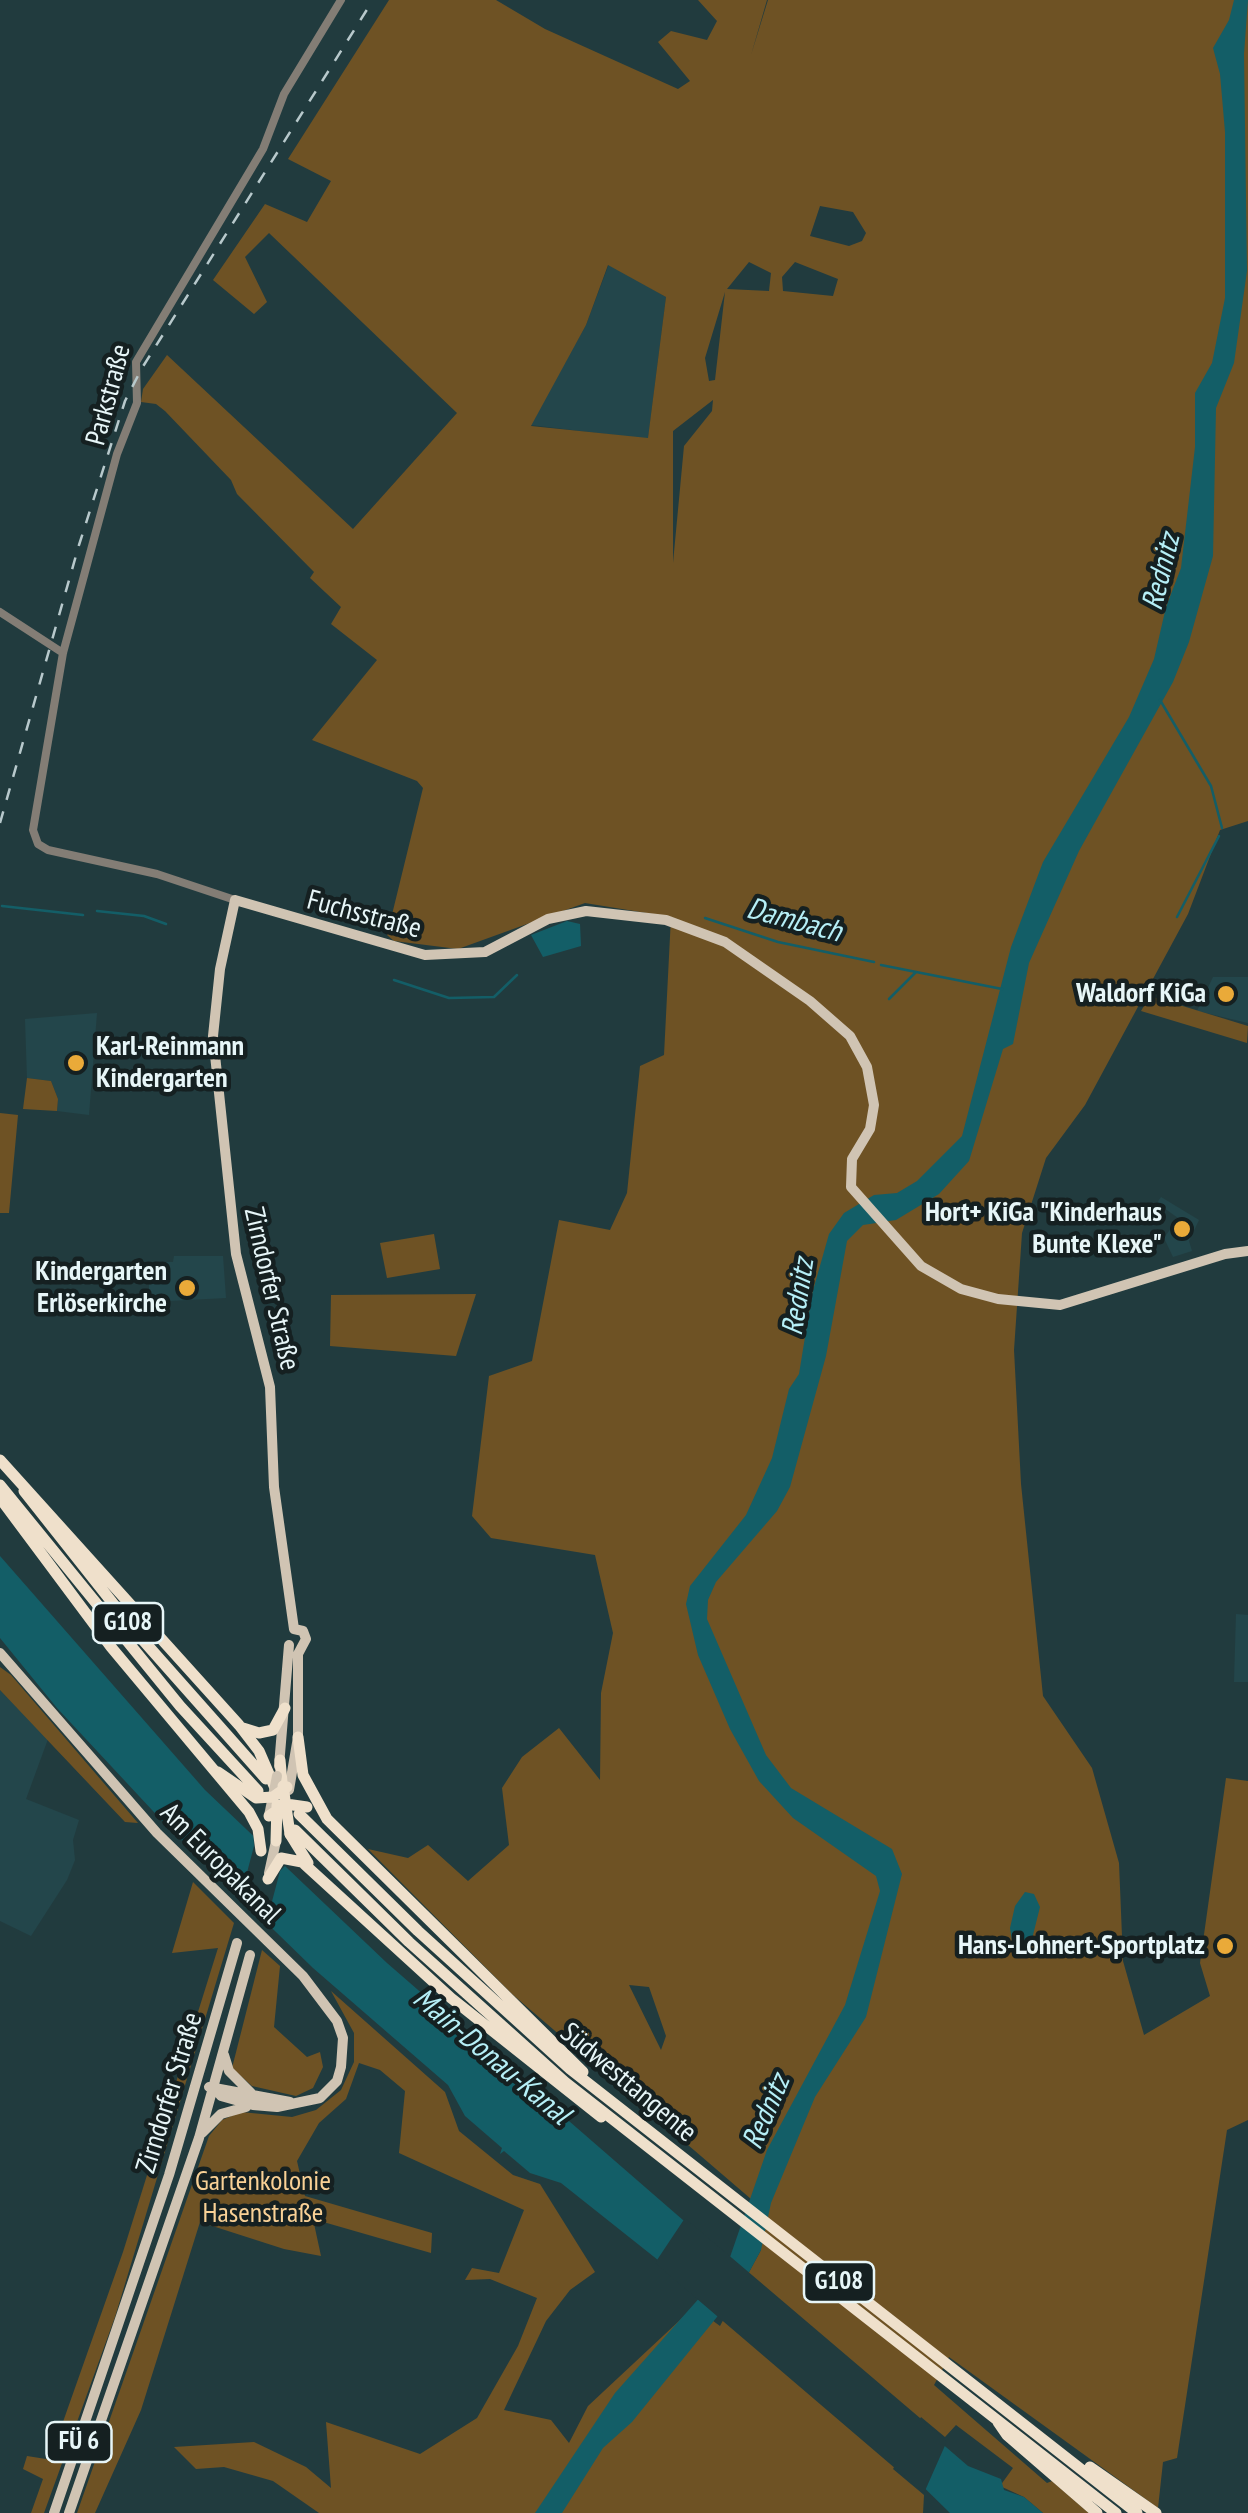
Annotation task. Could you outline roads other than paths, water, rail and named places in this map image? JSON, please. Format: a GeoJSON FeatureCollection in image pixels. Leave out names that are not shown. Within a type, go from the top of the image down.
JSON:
{"type":"FeatureCollection","features":[{"type":"Feature","properties":{"kind":"highway"},"geometry":{"type":"LineString","coordinates":[[0,1460],[239,1726],[279,1792],[293,1841],[313,1871],[512,2050],[588,2111],[623,2128]]}},
{"type":"Feature","properties":{"kind":"highway","name":"G108"},"geometry":{"type":"LineString","coordinates":[[0,1460],[134,1630],[279,1792]]}},
{"type":"Feature","properties":{"kind":"highway","name":"G108"},"geometry":{"type":"LineString","coordinates":[[0,1485],[169,1693],[258,1791]]}},
{"type":"Feature","properties":{"kind":"highway"},"geometry":{"type":"LineString","coordinates":[[0,1498],[111,1647],[252,1815],[261,1851]]}},
{"type":"Feature","properties":{"kind":"highway"},"geometry":{"type":"LineString","coordinates":[[239,1726],[253,1732],[268,1732],[280,1724],[285,1708]]}},
{"type":"Feature","properties":{"kind":"highway"},"geometry":{"type":"LineString","coordinates":[[298,1737],[302,1775],[327,1819],[576,2063],[598,2092]]}},
{"type":"Feature","properties":{"kind":"highway"},"geometry":{"type":"LineString","coordinates":[[276,1841],[280,1760]]}},
{"type":"Feature","properties":{"kind":"highway"},"geometry":{"type":"LineString","coordinates":[[216,1770],[250,1796],[279,1792],[303,1811],[327,1819]]}},
{"type":"Feature","properties":{"kind":"highway","name":"Südwesttangente"},"geometry":{"type":"LineString","coordinates":[[303,1811],[488,1996],[730,2204]]}},
{"type":"Feature","properties":{"kind":"highway","name":"Südwesttangente"},"geometry":{"type":"LineString","coordinates":[[296,1830],[494,2020],[623,2128],[730,2204],[1137,2513]]}},
{"type":"Feature","properties":{"kind":"highway"},"geometry":{"type":"LineString","coordinates":[[268,1879],[285,1857],[313,1871]]}},
{"type":"Feature","properties":{"kind":"highway","name":"Südwesttangente"},"geometry":{"type":"LineString","coordinates":[[944,2369],[992,2414],[1116,2513]]}},
{"type":"Feature","properties":{"kind":"highway"},"geometry":{"type":"LineString","coordinates":[[992,2414],[1007,2435],[1097,2513]]}},
{"type":"Feature","properties":{"kind":"highway"},"geometry":{"type":"LineString","coordinates":[[1036,2434],[1156,2513]]}},
{"type":"Feature","properties":{"kind":"main road","name":"Fuchsstraße"},"geometry":{"type":"LineString","coordinates":[[235,900],[379,946],[425,956],[485,952],[548,919],[586,910],[644,916],[710,935],[823,1010],[860,1053],[874,1105],[870,1129],[850,1166],[851,1187],[920,1266],[973,1293],[1036,1305],[1060,1305],[1225,1254],[1248,1251]]}},
{"type":"Feature","properties":{"kind":"main road","name":"Zirndorfer Straße"},"geometry":{"type":"LineString","coordinates":[[235,900],[220,969],[214,1052],[236,1254],[270,1387],[274,1487],[294,1629],[306,1636],[294,1646]]}},
{"type":"Feature","properties":{"kind":"main road"},"geometry":{"type":"LineString","coordinates":[[261,1851],[298,1737],[294,1646]]}},
{"type":"Feature","properties":{"kind":"main road"},"geometry":{"type":"LineString","coordinates":[[280,1760],[294,1646]]}},
{"type":"Feature","properties":{"kind":"main road","name":"Am Europakanal"},"geometry":{"type":"LineString","coordinates":[[0,1654],[157,1833],[329,2006],[342,2038],[341,2068],[320,2098],[297,2104],[253,2100],[222,2096],[213,2086]]}},
{"type":"Feature","properties":{"kind":"main road"},"geometry":{"type":"LineString","coordinates":[[268,1879],[276,1841]]}},
{"type":"Feature","properties":{"kind":"main road","name":"Zirndorfer Straße"},"geometry":{"type":"LineString","coordinates":[[54,2513],[143,2255],[237,1943]]}},
{"type":"Feature","properties":{"kind":"main road","name":"Zirndorfer Straße"},"geometry":{"type":"LineString","coordinates":[[69,2513],[199,2138],[250,1955]]}},
{"type":"Feature","properties":{"kind":"main road"},"geometry":{"type":"LineString","coordinates":[[199,2138],[220,2114],[253,2100],[229,2071],[224,2050]]}},
{"type":"Feature","properties":{"kind":"main road"},"geometry":{"type":"LineString","coordinates":[[193,2099],[213,2086]]}},
{"type":"Feature","properties":{"kind":"street","name":"Parkstraße"},"geometry":{"type":"LineString","coordinates":[[38,844],[33,830],[63,653],[101,508],[137,403],[138,356],[263,149],[284,94],[340,0]]}},
{"type":"Feature","properties":{"kind":"street"},"geometry":{"type":"LineString","coordinates":[[0,612],[63,653]]}},
{"type":"Feature","properties":{"kind":"street","name":"Fuchsstraße"},"geometry":{"type":"LineString","coordinates":[[38,844],[48,850],[157,874],[235,900]]}},
{"type":"Feature","properties":{"kind":"water","name":"Main-Donau-Kanal"},"geometry":{"type":"Polygon","coordinates":[[[1234,0],[1248,0],[1244,54],[1247,271],[1234,363],[1216,408],[1213,556],[1189,642],[1173,682],[1079,851],[1029,963],[1013,1044],[1003,1049],[969,1161],[939,1194],[896,1220],[863,1225],[847,1241],[826,1356],[790,1487],[777,1511],[716,1582],[708,1600],[707,1619],[766,1755],[791,1788],[892,1849],[902,1874],[866,2017],[815,2097],[771,2203],[761,2250],[747,2276],[968,2466],[1001,2479],[1004,2490],[1024,2497],[1043,2513],[950,2513],[899,2463],[721,2312],[632,2422],[603,2448],[562,2513],[535,2513],[615,2393],[702,2295],[561,2183],[530,2173],[504,2151],[500,2154],[502,2148],[465,2116],[448,2085],[313,1968],[166,1825],[57,1708],[0,1638],[0,1556],[205,1790],[387,1963],[729,2260],[767,2150],[845,2005],[880,1891],[876,1876],[793,1818],[759,1781],[730,1729],[698,1655],[686,1604],[690,1586],[746,1515],[772,1458],[789,1389],[799,1374],[812,1294],[829,1234],[844,1213],[874,1195],[897,1193],[917,1181],[962,1136],[1011,947],[1043,862],[1129,717],[1154,659],[1166,607],[1181,568],[1195,447],[1195,393],[1212,363],[1225,298],[1225,132],[1220,74],[1213,48],[1229,20],[1234,0]]]}},
{"type":"Feature","properties":{"kind":"water"},"geometry":{"type":"Polygon","coordinates":[[[567,921],[580,924],[581,946],[543,957],[531,935],[567,921]]]}},
{"type":"Feature","properties":{"kind":"water"},"geometry":{"type":"Polygon","coordinates":[[[1025,1892],[1034,1894],[1040,1907],[1031,1943],[1024,1947],[1012,1941],[1010,1928],[1015,1906],[1025,1892]]]}},
{"type":"Feature","properties":{"kind":"waterway"},"geometry":{"type":"LineString","coordinates":[[1160,700],[1211,786],[1222,828]]}},
{"type":"Feature","properties":{"kind":"waterway"},"geometry":{"type":"LineString","coordinates":[[1177,917],[1219,836]]}},
{"type":"Feature","properties":{"kind":"waterway","name":"Dambach"},"geometry":{"type":"LineString","coordinates":[[2,906],[83,915]]}},
{"type":"Feature","properties":{"kind":"waterway","name":"Dambach"},"geometry":{"type":"LineString","coordinates":[[97,911],[144,916],[166,924]]}},
{"type":"Feature","properties":{"kind":"waterway","name":"Dambach"},"geometry":{"type":"LineString","coordinates":[[705,918],[778,942],[874,962]]}},
{"type":"Feature","properties":{"kind":"waterway","name":"Dambach"},"geometry":{"type":"LineString","coordinates":[[881,965],[1002,989]]}},
{"type":"Feature","properties":{"kind":"waterway"},"geometry":{"type":"LineString","coordinates":[[889,999],[916,972]]}},
{"type":"Feature","properties":{"kind":"waterway","name":"Dambach"},"geometry":{"type":"LineString","coordinates":[[394,980],[449,998],[494,997],[517,975]]}},
{"type":"Feature","properties":{"kind":"railway"},"geometry":{"type":"LineString","coordinates":[[0,823],[79,545],[125,401],[373,0]]}},
{"type":"Feature","properties":{"kind":"place","name":"Waldorf KiGa"},"geometry":{"type":"Point","coordinates":[1226,994]}},
{"type":"Feature","properties":{"kind":"place","name":"Karl-Reinmann Kindergarten"},"geometry":{"type":"Point","coordinates":[76,1063]}},
{"type":"Feature","properties":{"kind":"place","name":"Hort+ KiGa \"Kinderhaus Bunte Klexe\""},"geometry":{"type":"Point","coordinates":[1182,1229]}},
{"type":"Feature","properties":{"kind":"place","name":"Kindergarten Erlöserkirche"},"geometry":{"type":"Point","coordinates":[187,1288]}},
{"type":"Feature","properties":{"kind":"place","name":"Hans-Lohnert-Sportplatz"},"geometry":{"type":"Point","coordinates":[1225,1946]}},
{"type":"Feature","properties":{"kind":"water label","name":"Rednitz"},"geometry":{"type":"Point","coordinates":[1162,572]}},
{"type":"Feature","properties":{"kind":"water label","name":"Rednitz"},"geometry":{"type":"Point","coordinates":[799,1297]}},
{"type":"Feature","properties":{"kind":"water label","name":"Rednitz"},"geometry":{"type":"Point","coordinates":[767,2112]}},
{"type":"Feature","properties":{"kind":"park label","name":"Gartenkolonie Hasenstraße"},"geometry":{"type":"Point","coordinates":[263,2198]}}]}
